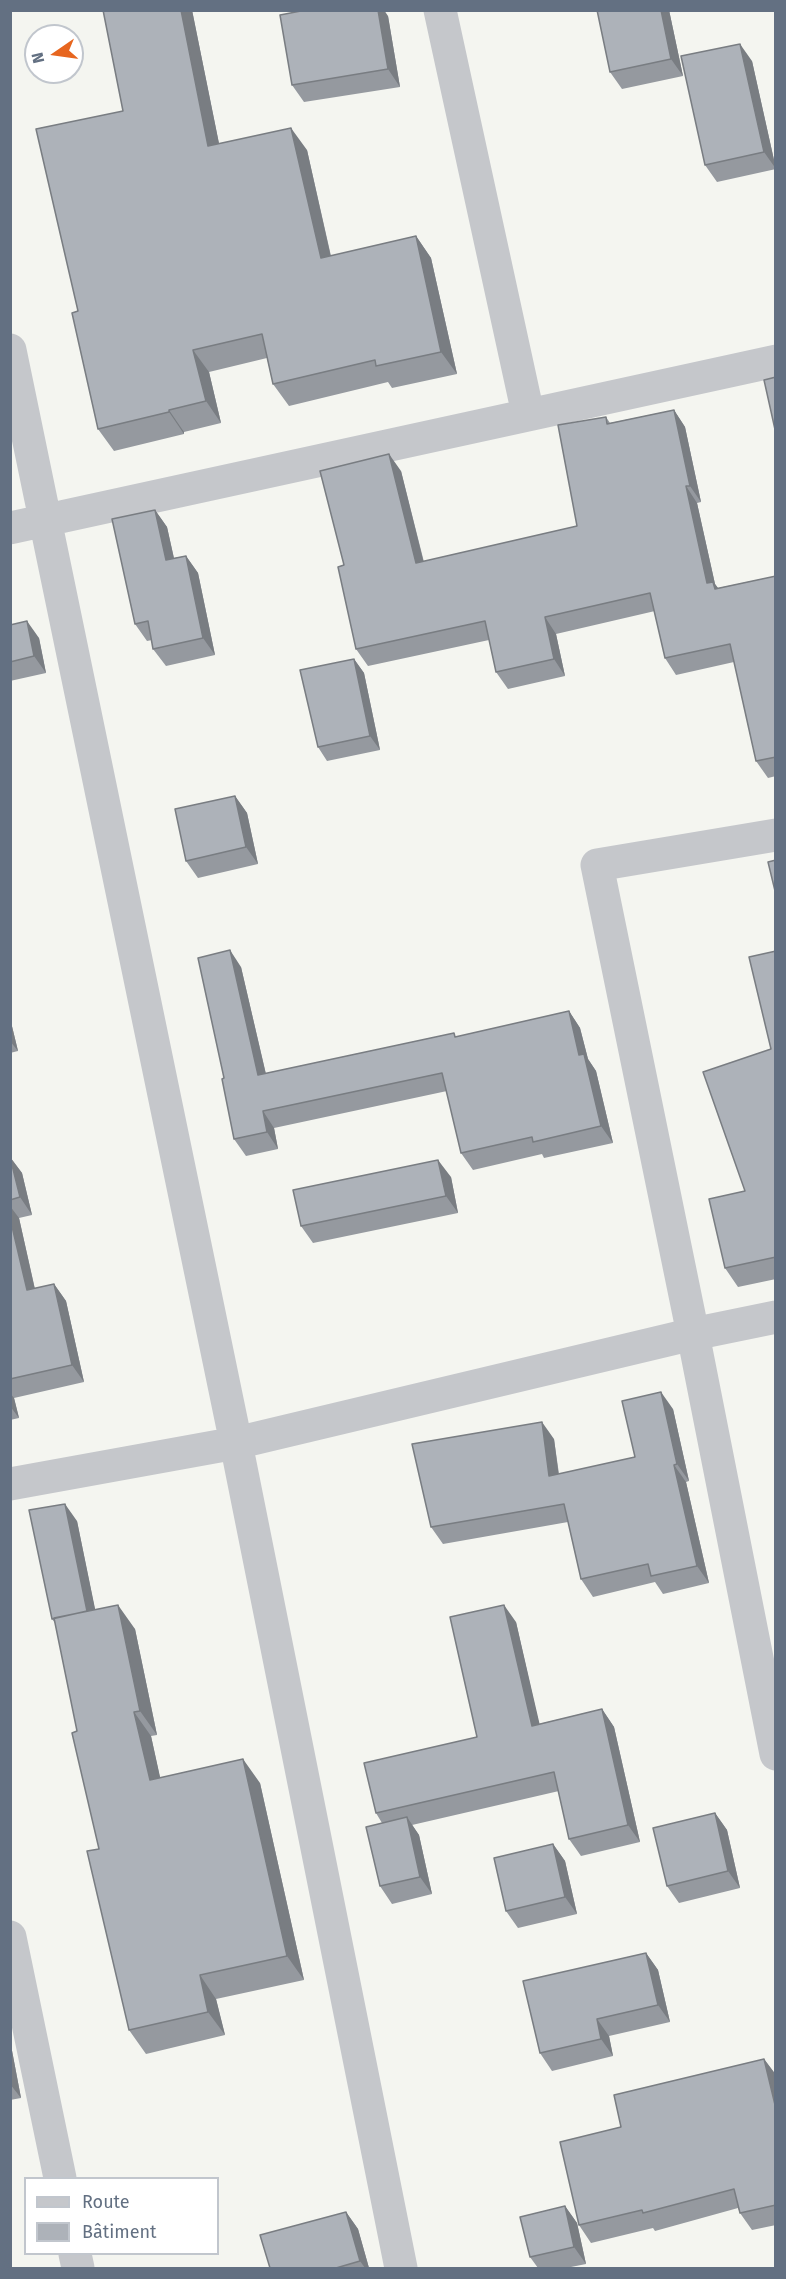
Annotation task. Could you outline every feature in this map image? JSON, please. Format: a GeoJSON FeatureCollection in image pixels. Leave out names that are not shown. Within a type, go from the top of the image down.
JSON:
{"type":"FeatureCollection","features":[{"type":"Feature","properties":{"kind":"street"},"geometry":{"type":"LineString","coordinates":[[440,10],[528,414]]}},
{"type":"Feature","properties":{"kind":"street"},"geometry":{"type":"LineString","coordinates":[[10,350],[47,520],[236,1443],[402,2268]]}},
{"type":"Feature","properties":{"kind":"street"},"geometry":{"type":"LineString","coordinates":[[10,528],[776,361]]}},
{"type":"Feature","properties":{"kind":"street"},"geometry":{"type":"LineString","coordinates":[[776,835],[597,865],[776,1754]]}},
{"type":"Feature","properties":{"kind":"street"},"geometry":{"type":"LineString","coordinates":[[10,1484],[236,1443],[693,1334],[776,1317]]}},
{"type":"Feature","properties":{"kind":"street"},"geometry":{"type":"LineString","coordinates":[[10,1937],[60,2177]]}},
{"type":"Feature","properties":{"kind":"building"},"geometry":{"type":"Polygon","coordinates":[[[103,10],[181,10],[208,146],[291,128],[321,258],[416,236],[441,352],[376,366],[375,360],[273,384],[262,334],[193,350],[206,401],[98,429],[72,313],[78,311],[36,129],[123,111],[103,10]]]}},
{"type":"Feature","properties":{"kind":"building"},"geometry":{"type":"Polygon","coordinates":[[[306,10],[378,10],[388,69],[292,85],[280,15],[306,10]]]}},
{"type":"Feature","properties":{"kind":"building"},"geometry":{"type":"Polygon","coordinates":[[[597,10],[661,10],[671,59],[610,72],[597,10]]]}},
{"type":"Feature","properties":{"kind":"building"},"geometry":{"type":"Polygon","coordinates":[[[740,44],[764,152],[705,165],[681,56],[740,44]]]}},
{"type":"Feature","properties":{"kind":"building"},"geometry":{"type":"Polygon","coordinates":[[[776,377],[776,434],[764,380],[776,377]]]}},
{"type":"Feature","properties":{"kind":"building"},"geometry":{"type":"Polygon","coordinates":[[[674,410],[690,486],[686,486],[707,583],[713,582],[715,589],[776,576],[776,757],[756,761],[730,644],[665,658],[650,593],[545,617],[554,659],[496,672],[485,621],[356,649],[338,567],[344,565],[320,471],[389,454],[416,563],[577,526],[558,425],[606,417],[607,424],[674,410]]]}},
{"type":"Feature","properties":{"kind":"building"},"geometry":{"type":"Polygon","coordinates":[[[155,510],[166,560],[186,556],[203,638],[153,649],[148,621],[135,624],[112,519],[155,510]]]}},
{"type":"Feature","properties":{"kind":"building"},"geometry":{"type":"Polygon","coordinates":[[[27,621],[34,656],[10,662],[10,625],[27,621]]]}},
{"type":"Feature","properties":{"kind":"building"},"geometry":{"type":"Polygon","coordinates":[[[354,659],[370,736],[318,747],[300,670],[354,659]]]}},
{"type":"Feature","properties":{"kind":"building"},"geometry":{"type":"Polygon","coordinates":[[[235,796],[246,847],[186,861],[175,809],[235,796]]]}},
{"type":"Feature","properties":{"kind":"building"},"geometry":{"type":"Polygon","coordinates":[[[776,860],[776,895],[768,862],[776,860]]]}},
{"type":"Feature","properties":{"kind":"building"},"geometry":{"type":"Polygon","coordinates":[[[230,950],[258,1075],[454,1033],[455,1037],[569,1011],[579,1055],[584,1054],[601,1126],[533,1142],[532,1137],[461,1153],[442,1073],[263,1111],[267,1132],[234,1139],[222,1079],[224,1078],[198,958],[230,950]]]}},
{"type":"Feature","properties":{"kind":"building"},"geometry":{"type":"Polygon","coordinates":[[[776,951],[776,1257],[725,1268],[709,1199],[745,1191],[703,1072],[771,1049],[749,957],[776,951]]]}},
{"type":"Feature","properties":{"kind":"building"},"geometry":{"type":"Polygon","coordinates":[[[10,1157],[20,1197],[10,1200],[10,1157]]]}},
{"type":"Feature","properties":{"kind":"building"},"geometry":{"type":"Polygon","coordinates":[[[438,1160],[446,1196],[301,1226],[293,1190],[438,1160]]]}},
{"type":"Feature","properties":{"kind":"building"},"geometry":{"type":"Polygon","coordinates":[[[10,1218],[27,1290],[54,1284],[72,1365],[10,1379],[10,1218]]]}},
{"type":"Feature","properties":{"kind":"building"},"geometry":{"type":"Polygon","coordinates":[[[661,1392],[677,1464],[674,1465],[697,1566],[651,1576],[648,1564],[581,1579],[564,1504],[431,1527],[412,1444],[542,1422],[549,1476],[635,1457],[622,1401],[661,1392]]]}},
{"type":"Feature","properties":{"kind":"building"},"geometry":{"type":"Polygon","coordinates":[[[65,1504],[87,1611],[52,1619],[29,1510],[65,1504]]]}},
{"type":"Feature","properties":{"kind":"building"},"geometry":{"type":"Polygon","coordinates":[[[118,1605],[140,1711],[134,1712],[150,1780],[243,1759],[287,1956],[200,1975],[208,2012],[129,2030],[87,1851],[99,1849],[72,1733],[77,1731],[54,1618],[118,1605]]]}},
{"type":"Feature","properties":{"kind":"building"},"geometry":{"type":"Polygon","coordinates":[[[504,1605],[532,1726],[602,1709],[628,1825],[569,1839],[554,1772],[376,1813],[364,1763],[477,1737],[450,1617],[504,1605]]]}},
{"type":"Feature","properties":{"kind":"building"},"geometry":{"type":"Polygon","coordinates":[[[715,1813],[728,1871],[667,1886],[653,1828],[715,1813]]]}},
{"type":"Feature","properties":{"kind":"building"},"geometry":{"type":"Polygon","coordinates":[[[407,1817],[420,1877],[380,1886],[366,1827],[407,1817]]]}},
{"type":"Feature","properties":{"kind":"building"},"geometry":{"type":"Polygon","coordinates":[[[553,1844],[565,1897],[506,1911],[494,1858],[553,1844]]]}},
{"type":"Feature","properties":{"kind":"building"},"geometry":{"type":"Polygon","coordinates":[[[646,1953],[658,2005],[597,2019],[601,2039],[540,2053],[523,1981],[646,1953]]]}},
{"type":"Feature","properties":{"kind":"building"},"geometry":{"type":"Polygon","coordinates":[[[764,2059],[776,2109],[776,2205],[740,2213],[734,2189],[643,2213],[642,2210],[579,2225],[560,2142],[621,2127],[614,2095],[764,2059]]]}},
{"type":"Feature","properties":{"kind":"building"},"geometry":{"type":"Polygon","coordinates":[[[565,2206],[574,2247],[530,2257],[520,2217],[565,2206]]]}},
{"type":"Feature","properties":{"kind":"building"},"geometry":{"type":"Polygon","coordinates":[[[346,2212],[360,2261],[336,2268],[270,2268],[260,2235],[346,2212]]]}}]}
